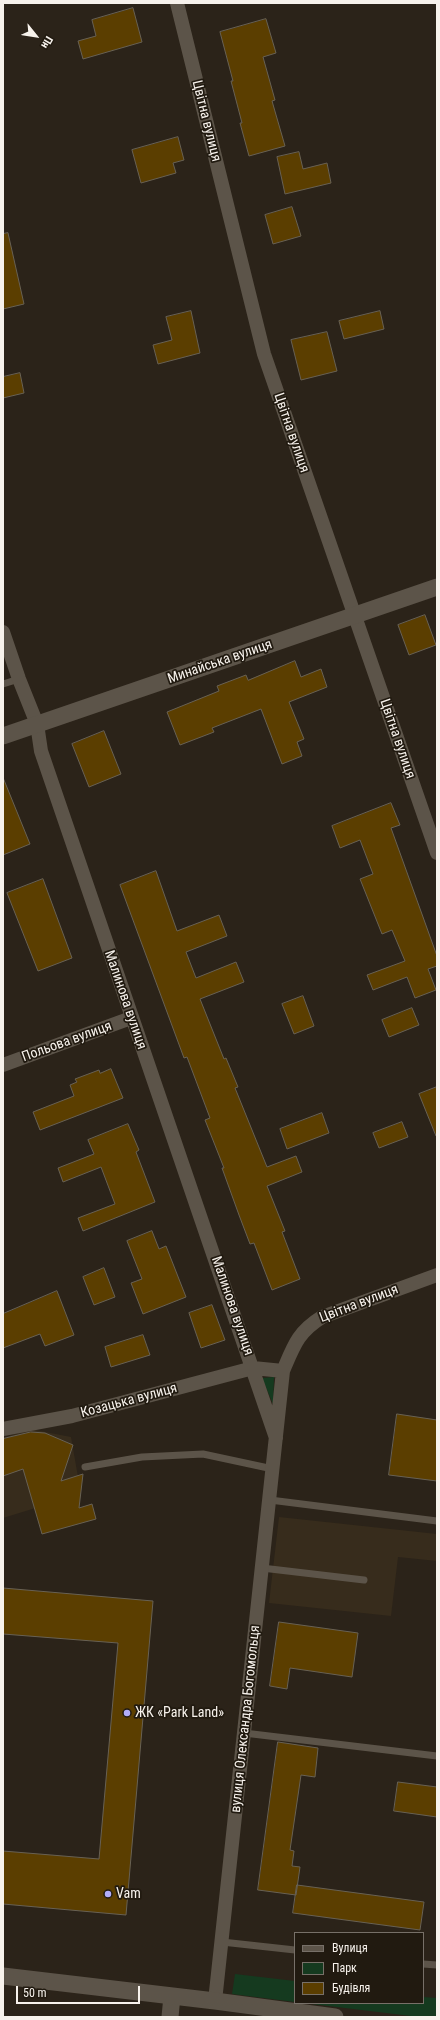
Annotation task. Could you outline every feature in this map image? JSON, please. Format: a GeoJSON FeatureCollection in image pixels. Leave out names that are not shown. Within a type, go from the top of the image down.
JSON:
{"type":"FeatureCollection","features":[{"type":"Feature","properties":{"kind":"street","name":"Цвітна вулиця"},"geometry":{"type":"LineString","coordinates":[[177,3],[264,354],[437,853]]}},
{"type":"Feature","properties":{"kind":"street","name":"Минайська вулиця"},"geometry":{"type":"LineString","coordinates":[[3,736],[354,617],[437,587]]}},
{"type":"Feature","properties":{"kind":"street","name":"Малинова вулиця"},"geometry":{"type":"LineString","coordinates":[[3,632],[19,679],[37,724],[41,752],[276,1438]]}},
{"type":"Feature","properties":{"kind":"street","name":"Польова вулиця"},"geometry":{"type":"LineString","coordinates":[[3,1065],[131,1018]]}},
{"type":"Feature","properties":{"kind":"street","name":"Цвітна вулиця"},"geometry":{"type":"LineString","coordinates":[[276,1438],[283,1370],[297,1340],[307,1326],[317,1320],[437,1275]]}},
{"type":"Feature","properties":{"kind":"street","name":"Козацька вулиця"},"geometry":{"type":"LineString","coordinates":[[3,1429],[72,1416],[253,1368],[283,1370]]}},
{"type":"Feature","properties":{"kind":"street","name":"вулиця Олександра Богомольця"},"geometry":{"type":"LineString","coordinates":[[215,2001],[276,1438]]}},
{"type":"Feature","properties":{"kind":"street"},"geometry":{"type":"LineString","coordinates":[[3,1976],[335,2017]]}},
{"type":"Feature","properties":{"kind":"street"},"geometry":{"type":"LineString","coordinates":[[170,2017],[172,1996]]}},
{"type":"Feature","properties":{"kind":"lane"},"geometry":{"type":"LineString","coordinates":[[3,684],[19,679]]}},
{"type":"Feature","properties":{"kind":"lane"},"geometry":{"type":"LineString","coordinates":[[85,1467],[142,1457],[203,1454],[273,1469]]}},
{"type":"Feature","properties":{"kind":"lane"},"geometry":{"type":"LineString","coordinates":[[270,1500],[437,1521]]}},
{"type":"Feature","properties":{"kind":"lane"},"geometry":{"type":"LineString","coordinates":[[262,1568],[364,1580]]}},
{"type":"Feature","properties":{"kind":"lane"},"geometry":{"type":"LineString","coordinates":[[244,1733],[437,1756]]}},
{"type":"Feature","properties":{"kind":"lane"},"geometry":{"type":"LineString","coordinates":[[222,1942],[294,1950]]}},
{"type":"Feature","properties":{"kind":"lane"},"geometry":{"type":"LineString","coordinates":[[424,1964],[437,1965]]}},
{"type":"Feature","properties":{"kind":"shaded area"},"geometry":{"type":"Polygon","coordinates":[[[30,1429],[71,1437],[81,1494],[3,1518],[3,1438],[30,1429]]]}},
{"type":"Feature","properties":{"kind":"shaded area"},"geometry":{"type":"Polygon","coordinates":[[[279,1517],[437,1534],[437,1561],[398,1557],[391,1616],[269,1603],[279,1517]]]}},
{"type":"Feature","properties":{"kind":"green space"},"geometry":{"type":"Polygon","coordinates":[[[274,1377],[273,1404],[262,1378],[274,1377]]]}},
{"type":"Feature","properties":{"kind":"green space"},"geometry":{"type":"Polygon","coordinates":[[[235,1974],[294,1981],[294,2002],[232,1994],[235,1974]]]}},
{"type":"Feature","properties":{"kind":"green space"},"geometry":{"type":"Polygon","coordinates":[[[424,1997],[437,1998],[437,2017],[419,2017],[312,2004],[424,2004],[424,1997]]]}},
{"type":"Feature","properties":{"kind":"building"},"geometry":{"type":"Polygon","coordinates":[[[133,8],[142,42],[83,59],[78,41],[96,36],[92,20],[133,8]]]}},
{"type":"Feature","properties":{"kind":"building"},"geometry":{"type":"Polygon","coordinates":[[[266,19],[276,53],[263,57],[275,100],[272,101],[285,146],[249,156],[231,81],[233,81],[220,32],[266,19]]]}},
{"type":"Feature","properties":{"kind":"building"},"geometry":{"type":"Polygon","coordinates":[[[178,137],[184,160],[173,163],[176,173],[141,183],[132,150],[178,137]]]}},
{"type":"Feature","properties":{"kind":"building"},"geometry":{"type":"Polygon","coordinates":[[[299,152],[303,169],[327,163],[331,183],[285,194],[277,157],[299,152]]]}},
{"type":"Feature","properties":{"kind":"building"},"geometry":{"type":"Polygon","coordinates":[[[292,207],[301,236],[273,244],[265,215],[292,207]]]}},
{"type":"Feature","properties":{"kind":"building"},"geometry":{"type":"Polygon","coordinates":[[[8,233],[24,304],[3,309],[3,234],[8,233]]]}},
{"type":"Feature","properties":{"kind":"building"},"geometry":{"type":"Polygon","coordinates":[[[191,311],[200,353],[158,364],[153,345],[172,340],[166,317],[191,311]]]}},
{"type":"Feature","properties":{"kind":"building"},"geometry":{"type":"Polygon","coordinates":[[[380,311],[384,329],[344,339],[339,321],[380,311]]]}},
{"type":"Feature","properties":{"kind":"building"},"geometry":{"type":"Polygon","coordinates":[[[327,332],[337,371],[301,380],[291,340],[327,332]]]}},
{"type":"Feature","properties":{"kind":"building"},"geometry":{"type":"Polygon","coordinates":[[[20,373],[24,393],[3,398],[3,377],[20,373]]]}},
{"type":"Feature","properties":{"kind":"building"},"geometry":{"type":"Polygon","coordinates":[[[425,615],[436,645],[409,655],[398,625],[425,615]]]}},
{"type":"Feature","properties":{"kind":"building"},"geometry":{"type":"Polygon","coordinates":[[[295,661],[301,677],[321,669],[327,687],[289,702],[304,739],[297,742],[302,756],[282,764],[261,709],[212,728],[214,732],[180,745],[167,712],[219,691],[217,686],[246,675],[248,680],[295,661]]]}},
{"type":"Feature","properties":{"kind":"building"},"geometry":{"type":"Polygon","coordinates":[[[104,731],[121,774],[89,787],[72,744],[104,731]]]}},
{"type":"Feature","properties":{"kind":"building"},"geometry":{"type":"Polygon","coordinates":[[[4,780],[30,844],[3,855],[3,781],[4,780]]]}},
{"type":"Feature","properties":{"kind":"building"},"geometry":{"type":"Polygon","coordinates":[[[391,803],[400,825],[391,828],[437,956],[437,966],[428,969],[436,990],[415,998],[407,977],[373,990],[367,975],[405,961],[392,930],[382,934],[360,879],[373,874],[360,840],[340,848],[332,826],[391,803]]]}},
{"type":"Feature","properties":{"kind":"building"},"geometry":{"type":"Polygon","coordinates":[[[156,871],[177,931],[219,915],[227,936],[186,952],[196,978],[236,962],[244,982],[200,999],[224,1059],[226,1058],[238,1087],[235,1088],[267,1167],[296,1156],[302,1172],[267,1186],[285,1231],[282,1232],[300,1279],[272,1290],[254,1243],[250,1244],[239,1215],[222,1168],[224,1168],[205,1120],[210,1118],[187,1057],[184,1058],[120,885],[156,871]]]}},
{"type":"Feature","properties":{"kind":"building"},"geometry":{"type":"Polygon","coordinates":[[[43,879],[72,958],[38,971],[7,893],[43,879]]]}},
{"type":"Feature","properties":{"kind":"building"},"geometry":{"type":"Polygon","coordinates":[[[303,996],[314,1026],[294,1034],[282,1004],[303,996]]]}},
{"type":"Feature","properties":{"kind":"building"},"geometry":{"type":"Polygon","coordinates":[[[412,1008],[419,1025],[389,1037],[382,1020],[412,1008]]]}},
{"type":"Feature","properties":{"kind":"building"},"geometry":{"type":"Polygon","coordinates":[[[111,1069],[123,1098],[40,1130],[33,1112],[74,1096],[70,1085],[77,1082],[75,1079],[99,1070],[100,1073],[111,1069]]]}},
{"type":"Feature","properties":{"kind":"building"},"geometry":{"type":"Polygon","coordinates":[[[437,1087],[437,1136],[436,1136],[419,1094],[437,1087]]]}},
{"type":"Feature","properties":{"kind":"building"},"geometry":{"type":"Polygon","coordinates":[[[322,1113],[329,1133],[287,1149],[280,1129],[322,1113]]]}},
{"type":"Feature","properties":{"kind":"building"},"geometry":{"type":"Polygon","coordinates":[[[402,1122],[408,1137],[379,1148],[373,1133],[402,1122]]]}},
{"type":"Feature","properties":{"kind":"building"},"geometry":{"type":"Polygon","coordinates":[[[128,1124],[139,1150],[136,1152],[155,1202],[83,1231],[78,1218],[115,1204],[101,1167],[63,1182],[58,1168],[94,1154],[88,1140],[128,1124]]]}},
{"type":"Feature","properties":{"kind":"building"},"geometry":{"type":"Polygon","coordinates":[[[152,1231],[159,1249],[166,1246],[186,1297],[143,1314],[131,1283],[142,1279],[127,1241],[152,1231]]]}},
{"type":"Feature","properties":{"kind":"building"},"geometry":{"type":"Polygon","coordinates":[[[104,1268],[115,1297],[94,1305],[83,1277],[104,1268]]]}},
{"type":"Feature","properties":{"kind":"building"},"geometry":{"type":"Polygon","coordinates":[[[57,1291],[74,1335],[45,1346],[40,1334],[3,1348],[3,1314],[57,1291]]]}},
{"type":"Feature","properties":{"kind":"building"},"geometry":{"type":"Polygon","coordinates":[[[212,1305],[225,1340],[201,1348],[189,1313],[212,1305]]]}},
{"type":"Feature","properties":{"kind":"building"},"geometry":{"type":"Polygon","coordinates":[[[143,1335],[150,1355],[111,1367],[105,1347],[143,1335]]]}},
{"type":"Feature","properties":{"kind":"building"},"geometry":{"type":"Polygon","coordinates":[[[397,1414],[437,1420],[437,1481],[389,1475],[397,1414]]]}},
{"type":"Feature","properties":{"kind":"building"},"geometry":{"type":"Polygon","coordinates":[[[31,1432],[45,1433],[73,1445],[61,1481],[83,1474],[79,1508],[92,1504],[96,1519],[42,1534],[23,1469],[3,1476],[3,1439],[31,1432]]]}},
{"type":"Feature","properties":{"kind":"building","name":"ЖК «Park Land»"},"geometry":{"type":"Polygon","coordinates":[[[3,1588],[153,1601],[126,1915],[3,1904],[3,1851],[99,1859],[118,1643],[3,1634],[3,1588]]]}},
{"type":"Feature","properties":{"kind":"building"},"geometry":{"type":"Polygon","coordinates":[[[279,1622],[358,1633],[352,1677],[290,1668],[287,1689],[270,1686],[279,1622]]]}},
{"type":"Feature","properties":{"kind":"building"},"geometry":{"type":"Polygon","coordinates":[[[278,1742],[318,1748],[315,1777],[301,1775],[290,1850],[294,1851],[292,1866],[300,1867],[296,1895],[258,1890],[278,1742]]]}},
{"type":"Feature","properties":{"kind":"building"},"geometry":{"type":"Polygon","coordinates":[[[398,1782],[437,1787],[437,1817],[394,1811],[398,1782]]]}},
{"type":"Feature","properties":{"kind":"building"},"geometry":{"type":"Polygon","coordinates":[[[297,1885],[424,1902],[420,1930],[293,1913],[297,1885]]]}},
{"type":"Feature","properties":{"kind":"place","name":"ЖК «Park Land»"},"geometry":{"type":"Point","coordinates":[127,1713]}},
{"type":"Feature","properties":{"kind":"place","name":"Vam"},"geometry":{"type":"Point","coordinates":[108,1894]}}]}
